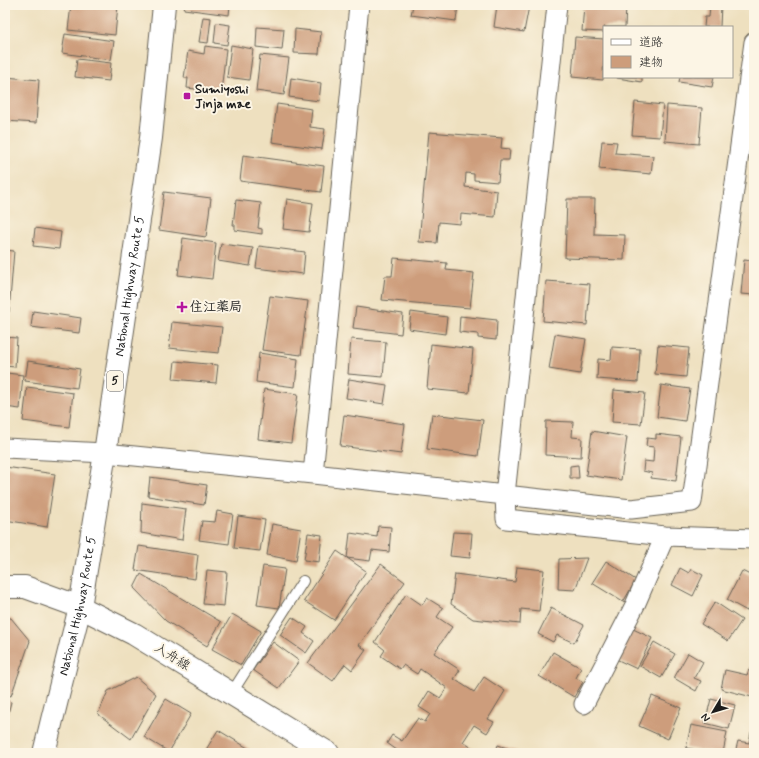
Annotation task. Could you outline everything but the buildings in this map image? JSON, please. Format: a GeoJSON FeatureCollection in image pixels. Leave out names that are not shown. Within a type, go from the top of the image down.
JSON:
{"type":"FeatureCollection","features":[{"type":"Feature","properties":{"kind":"main road","name":"National Highway Route 5"},"geometry":{"type":"LineString","coordinates":[[44,753],[80,607],[105,453],[151,138],[164,5]]}},
{"type":"Feature","properties":{"kind":"main road","name":"入舟線"},"geometry":{"type":"LineString","coordinates":[[5,587],[26,587],[80,607],[134,634],[328,753]]}},
{"type":"Feature","properties":{"kind":"street"},"geometry":{"type":"LineString","coordinates":[[313,474],[359,5]]}},
{"type":"Feature","properties":{"kind":"street"},"geometry":{"type":"LineString","coordinates":[[557,5],[505,495],[506,519],[665,536],[754,539]]}},
{"type":"Feature","properties":{"kind":"street"},"geometry":{"type":"LineString","coordinates":[[5,448],[105,453],[631,509],[692,502],[754,42]]}},
{"type":"Feature","properties":{"kind":"street"},"geometry":{"type":"LineString","coordinates":[[584,704],[635,605],[665,536]]}},
{"type":"Feature","properties":{"kind":"lane"},"geometry":{"type":"LineString","coordinates":[[231,694],[303,581]]}},
{"type":"Feature","properties":{"kind":"place","name":"Sumiyoshi Jinja mae"},"geometry":{"type":"Point","coordinates":[187,96]}},
{"type":"Feature","properties":{"kind":"place","name":"住江薬局"},"geometry":{"type":"Point","coordinates":[182,307]}}]}
